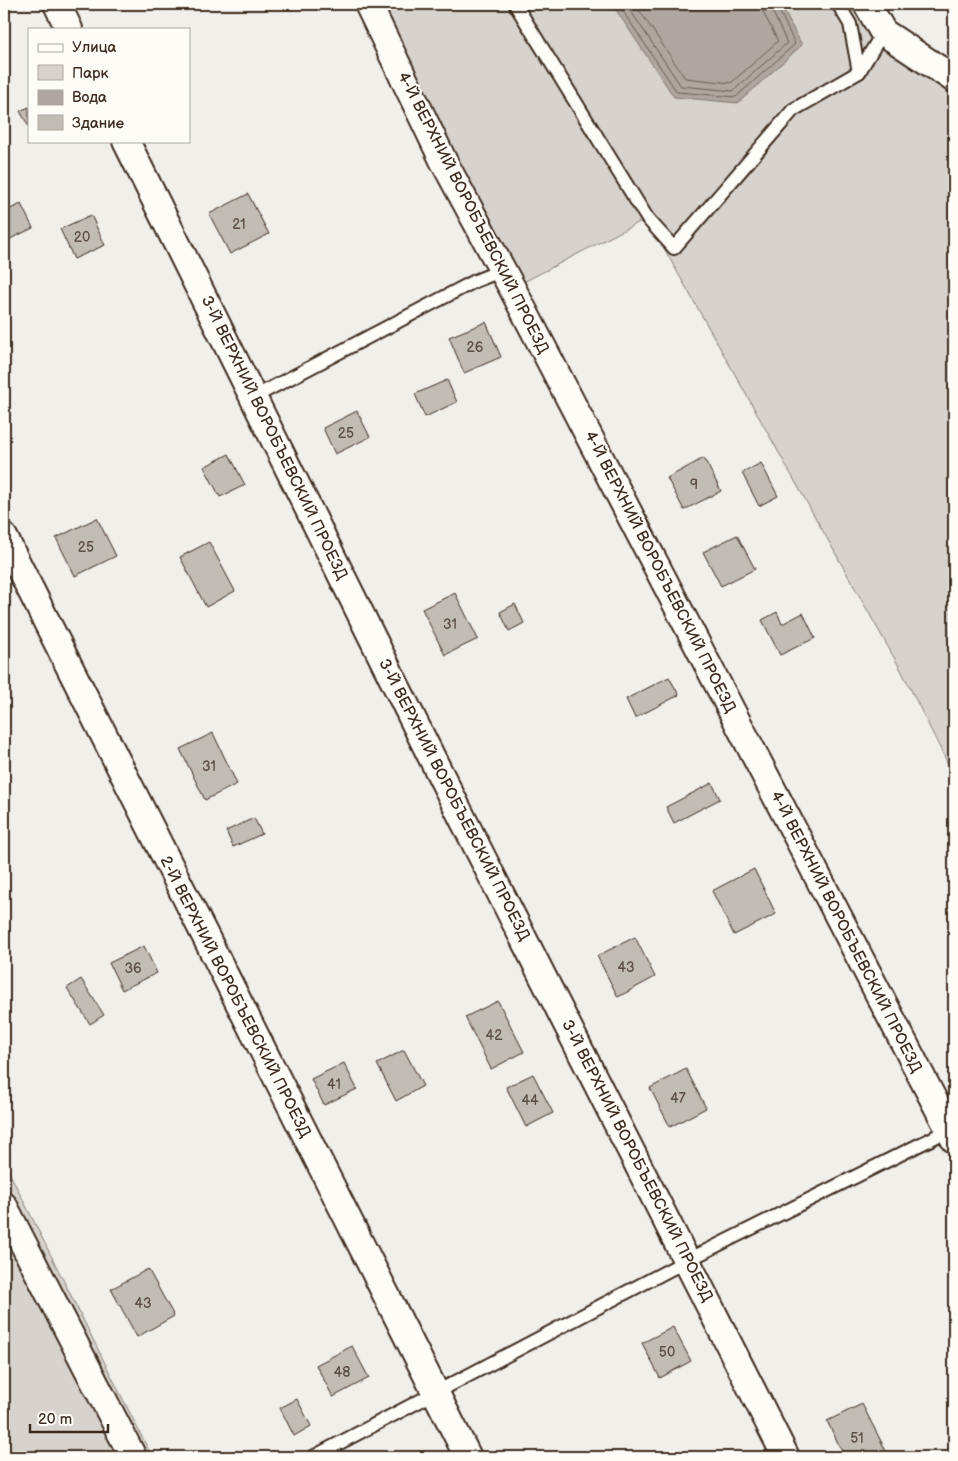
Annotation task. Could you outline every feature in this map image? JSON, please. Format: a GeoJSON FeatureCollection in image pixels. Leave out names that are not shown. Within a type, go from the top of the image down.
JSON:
{"type":"FeatureCollection","features":[{"type":"Feature","properties":{"kind":"street"},"geometry":{"type":"LineString","coordinates":[[56,4],[68,28]]}},
{"type":"Feature","properties":{"kind":"street","name":"4-Й ВЕРХНИЙ ВОРОБЪЕВСКИЙ ПРОЕЗД"},"geometry":{"type":"LineString","coordinates":[[368,4],[444,162],[503,270],[952,1134]]}},
{"type":"Feature","properties":{"kind":"street"},"geometry":{"type":"LineString","coordinates":[[867,4],[883,32],[954,79]]}},
{"type":"Feature","properties":{"kind":"street","name":"3-Й ВЕРХНИЙ ВОРОБЪЕВСКИЙ ПРОЕЗД"},"geometry":{"type":"LineString","coordinates":[[127,142],[433,760],[688,1260],[786,1457]]}},
{"type":"Feature","properties":{"kind":"street","name":"2-Й ВЕРХНИЙ ВОРОБЪЕВСКИЙ ПРОЕЗД"},"geometry":{"type":"LineString","coordinates":[[4,537],[468,1457]]}},
{"type":"Feature","properties":{"kind":"street"},"geometry":{"type":"LineString","coordinates":[[4,1206],[133,1457]]}},
{"type":"Feature","properties":{"kind":"lane"},"geometry":{"type":"LineString","coordinates":[[515,4],[647,218],[674,248],[793,110],[860,72],[883,32]]}},
{"type":"Feature","properties":{"kind":"lane"},"geometry":{"type":"LineString","coordinates":[[838,4],[850,24],[860,72]]}},
{"type":"Feature","properties":{"kind":"lane"},"geometry":{"type":"LineString","coordinates":[[254,396],[475,281],[503,270]]}},
{"type":"Feature","properties":{"kind":"lane"},"geometry":{"type":"LineString","coordinates":[[313,1457],[688,1260],[952,1134]]}},
{"type":"Feature","properties":{"kind":"green space"},"geometry":{"type":"Polygon","coordinates":[[[368,4],[867,4],[954,79],[954,776],[901,670],[647,218],[512,288],[368,4]]]}},
{"type":"Feature","properties":{"kind":"green space"},"geometry":{"type":"Polygon","coordinates":[[[4,1162],[152,1457],[4,1457],[4,1162]]]}},
{"type":"Feature","properties":{"kind":"water"},"geometry":{"type":"Polygon","coordinates":[[[612,4],[780,4],[802,45],[738,103],[674,97],[612,4]]]}},
{"type":"Feature","properties":{"kind":"building"},"geometry":{"type":"Polygon","coordinates":[[[28,107],[28,125],[20,111],[28,107]]]}},
{"type":"Feature","properties":{"kind":"building"},"geometry":{"type":"Polygon","coordinates":[[[248,194],[269,234],[230,254],[209,214],[248,194]]]}},
{"type":"Feature","properties":{"kind":"building"},"geometry":{"type":"Polygon","coordinates":[[[21,204],[33,228],[8,240],[4,230],[4,212],[21,204]]]}},
{"type":"Feature","properties":{"kind":"building"},"geometry":{"type":"Polygon","coordinates":[[[91,215],[105,245],[74,259],[60,229],[91,215]]]}},
{"type":"Feature","properties":{"kind":"building"},"geometry":{"type":"Polygon","coordinates":[[[486,322],[501,357],[464,373],[449,337],[486,322]]]}},
{"type":"Feature","properties":{"kind":"building"},"geometry":{"type":"Polygon","coordinates":[[[447,380],[457,402],[425,417],[415,394],[447,380]]]}},
{"type":"Feature","properties":{"kind":"building"},"geometry":{"type":"Polygon","coordinates":[[[357,411],[370,437],[335,454],[323,428],[357,411]]]}},
{"type":"Feature","properties":{"kind":"building"},"geometry":{"type":"Polygon","coordinates":[[[229,454],[245,485],[220,497],[204,467],[229,454]]]}},
{"type":"Feature","properties":{"kind":"building"},"geometry":{"type":"Polygon","coordinates":[[[704,458],[721,491],[684,510],[667,478],[704,458]]]}},
{"type":"Feature","properties":{"kind":"building"},"geometry":{"type":"Polygon","coordinates":[[[761,463],[778,496],[759,506],[742,473],[761,463]]]}},
{"type":"Feature","properties":{"kind":"building"},"geometry":{"type":"Polygon","coordinates":[[[97,518],[116,556],[75,576],[56,538],[97,518]]]}},
{"type":"Feature","properties":{"kind":"building"},"geometry":{"type":"Polygon","coordinates":[[[737,535],[755,569],[721,586],[703,552],[737,535]]]}},
{"type":"Feature","properties":{"kind":"building"},"geometry":{"type":"Polygon","coordinates":[[[209,542],[235,591],[206,607],[180,557],[209,542]]]}},
{"type":"Feature","properties":{"kind":"building"},"geometry":{"type":"Polygon","coordinates":[[[455,593],[478,639],[445,655],[422,609],[455,593]]]}},
{"type":"Feature","properties":{"kind":"building"},"geometry":{"type":"Polygon","coordinates":[[[515,604],[524,623],[509,631],[500,612],[515,604]]]}},
{"type":"Feature","properties":{"kind":"building"},"geometry":{"type":"Polygon","coordinates":[[[777,612],[782,624],[803,613],[815,638],[780,655],[762,620],[777,612]]]}},
{"type":"Feature","properties":{"kind":"building"},"geometry":{"type":"Polygon","coordinates":[[[669,677],[679,695],[635,718],[626,699],[669,677]]]}},
{"type":"Feature","properties":{"kind":"building"},"geometry":{"type":"Polygon","coordinates":[[[213,733],[237,784],[205,800],[180,749],[213,733]]]}},
{"type":"Feature","properties":{"kind":"building"},"geometry":{"type":"Polygon","coordinates":[[[712,783],[720,799],[674,823],[666,807],[712,783]]]}},
{"type":"Feature","properties":{"kind":"building"},"geometry":{"type":"Polygon","coordinates":[[[254,818],[262,834],[233,847],[226,831],[254,818]]]}},
{"type":"Feature","properties":{"kind":"building"},"geometry":{"type":"Polygon","coordinates":[[[754,869],[776,914],[734,935],[712,891],[754,869]]]}},
{"type":"Feature","properties":{"kind":"building"},"geometry":{"type":"Polygon","coordinates":[[[635,937],[655,977],[618,997],[597,956],[635,937]]]}},
{"type":"Feature","properties":{"kind":"building"},"geometry":{"type":"Polygon","coordinates":[[[144,946],[157,973],[122,990],[109,963],[144,946]]]}},
{"type":"Feature","properties":{"kind":"building"},"geometry":{"type":"Polygon","coordinates":[[[81,979],[104,1015],[90,1024],[67,988],[81,979]]]}},
{"type":"Feature","properties":{"kind":"building"},"geometry":{"type":"Polygon","coordinates":[[[498,1001],[524,1052],[491,1069],[465,1017],[498,1001]]]}},
{"type":"Feature","properties":{"kind":"building"},"geometry":{"type":"Polygon","coordinates":[[[404,1050],[423,1086],[396,1101],[377,1064],[404,1050]]]}},
{"type":"Feature","properties":{"kind":"building"},"geometry":{"type":"Polygon","coordinates":[[[344,1063],[357,1089],[324,1105],[311,1079],[344,1063]]]}},
{"type":"Feature","properties":{"kind":"building"},"geometry":{"type":"Polygon","coordinates":[[[686,1069],[706,1108],[670,1127],[650,1088],[686,1069]]]}},
{"type":"Feature","properties":{"kind":"building"},"geometry":{"type":"Polygon","coordinates":[[[533,1074],[553,1113],[526,1127],[506,1087],[533,1074]]]}},
{"type":"Feature","properties":{"kind":"building"},"geometry":{"type":"Polygon","coordinates":[[[148,1269],[174,1316],[137,1337],[111,1289],[148,1269]]]}},
{"type":"Feature","properties":{"kind":"building"},"geometry":{"type":"Polygon","coordinates":[[[673,1327],[691,1361],[660,1378],[642,1343],[673,1327]]]}},
{"type":"Feature","properties":{"kind":"building"},"geometry":{"type":"Polygon","coordinates":[[[352,1346],[369,1378],[333,1397],[316,1365],[352,1346]]]}},
{"type":"Feature","properties":{"kind":"building"},"geometry":{"type":"Polygon","coordinates":[[[297,1399],[311,1426],[294,1436],[280,1408],[297,1399]]]}},
{"type":"Feature","properties":{"kind":"building"},"geometry":{"type":"Polygon","coordinates":[[[862,1404],[888,1455],[883,1457],[845,1457],[827,1421],[862,1404]]]}}]}
